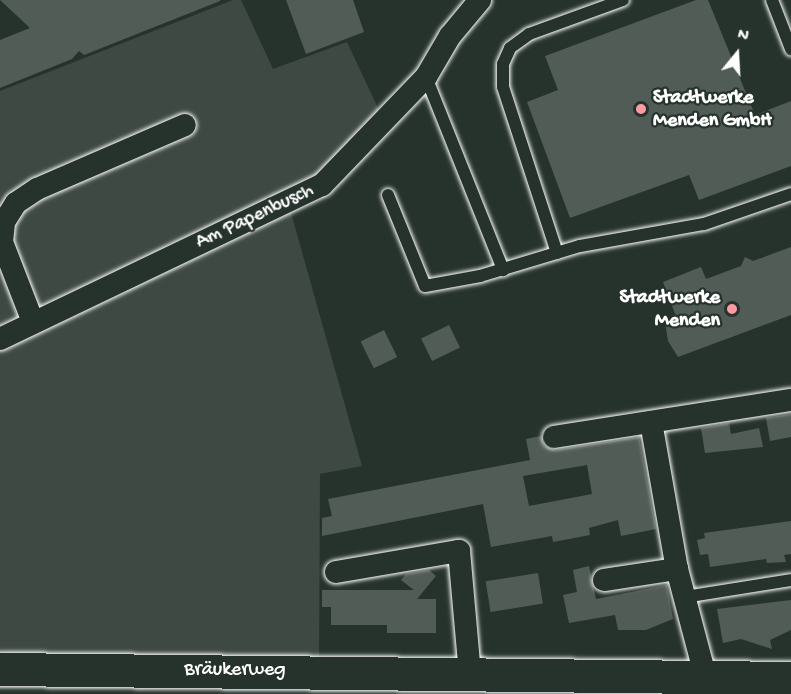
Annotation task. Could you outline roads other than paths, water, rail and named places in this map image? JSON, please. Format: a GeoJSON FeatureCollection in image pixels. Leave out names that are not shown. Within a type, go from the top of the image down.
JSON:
{"type":"FeatureCollection","features":[{"type":"Feature","properties":{"kind":"main road","name":"Bräukerweg"},"geometry":{"type":"LineString","coordinates":[[0,669],[530,675],[650,693],[783,678]]}},
{"type":"Feature","properties":{"kind":"street","name":"Am Papenbusch"},"geometry":{"type":"LineString","coordinates":[[0,339],[322,185],[426,77],[450,36],[480,0]]}},
{"type":"Feature","properties":{"kind":"street"},"geometry":{"type":"LineString","coordinates":[[33,322],[2,242],[4,222],[16,203],[37,189],[185,125]]}},
{"type":"Feature","properties":{"kind":"street"},"geometry":{"type":"LineString","coordinates":[[554,437],[791,400]]}},
{"type":"Feature","properties":{"kind":"street"},"geometry":{"type":"LineString","coordinates":[[651,422],[677,569],[709,688]]}},
{"type":"Feature","properties":{"kind":"street"},"geometry":{"type":"LineString","coordinates":[[336,572],[459,551],[470,674]]}},
{"type":"Feature","properties":{"kind":"street"},"geometry":{"type":"LineString","coordinates":[[604,580],[677,569]]}},
{"type":"Feature","properties":{"kind":"lane"},"geometry":{"type":"LineString","coordinates":[[557,253],[503,87],[503,64],[510,48],[529,34],[623,0]]}},
{"type":"Feature","properties":{"kind":"lane"},"geometry":{"type":"LineString","coordinates":[[772,0],[791,50]]}},
{"type":"Feature","properties":{"kind":"lane"},"geometry":{"type":"LineString","coordinates":[[426,77],[502,270]]}},
{"type":"Feature","properties":{"kind":"lane"},"geometry":{"type":"LineString","coordinates":[[388,195],[425,286],[502,270],[557,253],[704,224],[791,194]]}},
{"type":"Feature","properties":{"kind":"lane"},"geometry":{"type":"LineString","coordinates":[[685,597],[791,580]]}},
{"type":"Feature","properties":{"kind":"place","name":"Stadtwerke Menden GmbH"},"geometry":{"type":"Point","coordinates":[641,109]}},
{"type":"Feature","properties":{"kind":"place","name":"Stadtwerke Menden"},"geometry":{"type":"Point","coordinates":[732,309]}}]}
